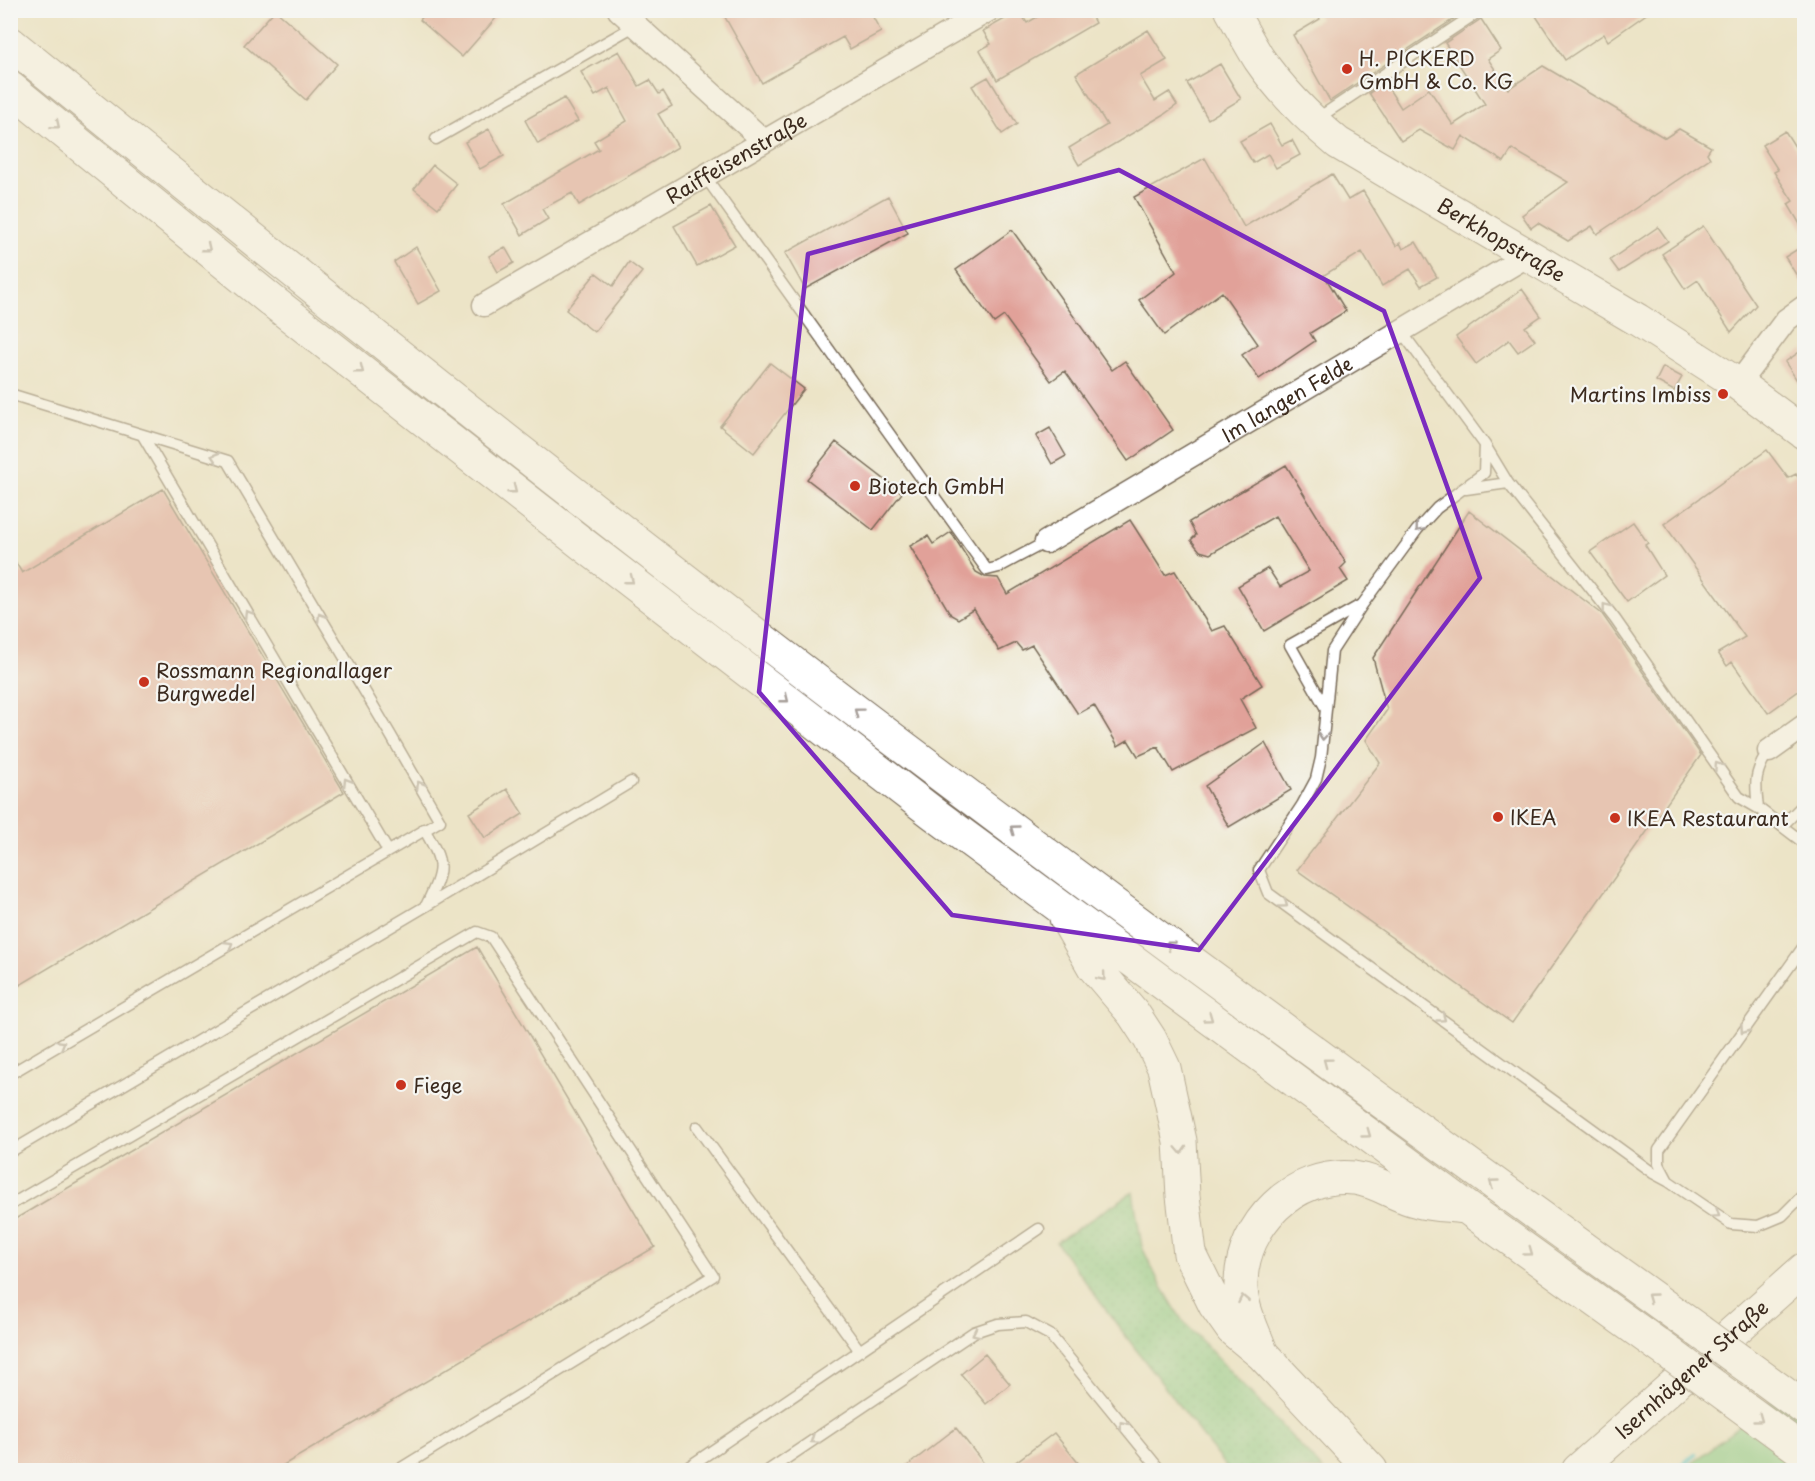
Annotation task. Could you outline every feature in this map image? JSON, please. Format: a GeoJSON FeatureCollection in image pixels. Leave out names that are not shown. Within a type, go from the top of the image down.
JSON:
{"type":"FeatureCollection","features":[{"type":"Feature","properties":{"kind":"highway"},"geometry":{"type":"LineString","coordinates":[[10,43],[282,263],[534,462],[930,767],[1374,1097],[1804,1408]]}},
{"type":"Feature","properties":{"kind":"highway"},"geometry":{"type":"LineString","coordinates":[[10,88],[404,405],[650,596],[1061,909],[1804,1452]]}},
{"type":"Feature","properties":{"kind":"highway"},"geometry":{"type":"LineString","coordinates":[[1061,909],[1094,968],[1133,1013],[1150,1039],[1164,1068],[1180,1141],[1183,1197],[1190,1254],[1215,1305],[1232,1329],[1262,1354],[1371,1470]]}},
{"type":"Feature","properties":{"kind":"highway"},"geometry":{"type":"LineString","coordinates":[[1262,1354],[1246,1312],[1240,1286],[1242,1269],[1251,1235],[1269,1211],[1287,1196],[1311,1184],[1334,1178],[1354,1178],[1377,1183],[1418,1201],[1466,1207]]}},
{"type":"Feature","properties":{"kind":"main road","name":"Berkhopstraße"},"geometry":{"type":"LineString","coordinates":[[1231,10],[1259,58],[1287,95],[1312,122],[1338,143],[1638,320],[1738,384],[1804,431]]}},
{"type":"Feature","properties":{"kind":"main road","name":"Isernhägener Straße"},"geometry":{"type":"LineString","coordinates":[[1578,1470],[1804,1269]]}},
{"type":"Feature","properties":{"kind":"street","name":"Raiffeisenstraße"},"geometry":{"type":"LineString","coordinates":[[484,304],[989,10]]}},
{"type":"Feature","properties":{"kind":"street"},"geometry":{"type":"LineString","coordinates":[[627,18],[763,140]]}},
{"type":"Feature","properties":{"kind":"street","name":"Im langen Felde"},"geometry":{"type":"LineString","coordinates":[[1046,542],[1527,256]]}},
{"type":"Feature","properties":{"kind":"street"},"geometry":{"type":"LineString","coordinates":[[1738,384],[1786,320],[1804,307]]}},
{"type":"Feature","properties":{"kind":"street"},"geometry":{"type":"LineString","coordinates":[[1765,757],[1804,726]]}},
{"type":"Feature","properties":{"kind":"lane"},"geometry":{"type":"LineString","coordinates":[[1312,122],[1481,10]]}},
{"type":"Feature","properties":{"kind":"lane"},"geometry":{"type":"LineString","coordinates":[[436,139],[627,18]]}},
{"type":"Feature","properties":{"kind":"lane"},"geometry":{"type":"LineString","coordinates":[[704,175],[987,570],[999,567],[1046,542]]}},
{"type":"Feature","properties":{"kind":"lane"},"geometry":{"type":"LineString","coordinates":[[1401,331],[1485,445],[1508,483],[1615,619],[1739,797],[1758,808],[1804,843]]}},
{"type":"Feature","properties":{"kind":"lane"},"geometry":{"type":"LineString","coordinates":[[10,394],[228,461],[440,821],[10,1074]]}},
{"type":"Feature","properties":{"kind":"lane"},"geometry":{"type":"LineString","coordinates":[[143,436],[388,851]]}},
{"type":"Feature","properties":{"kind":"lane"},"geometry":{"type":"LineString","coordinates":[[1485,445],[1484,473],[1437,508],[1417,530],[1362,604],[1332,651],[1321,758],[1316,779],[1302,805],[1259,870],[1268,893],[1653,1173],[1731,1224],[1758,1226],[1782,1216],[1804,1194]]}},
{"type":"Feature","properties":{"kind":"lane"},"geometry":{"type":"LineString","coordinates":[[1463,489],[1508,483]]}},
{"type":"Feature","properties":{"kind":"lane"},"geometry":{"type":"LineString","coordinates":[[1325,707],[1290,645],[1362,604]]}},
{"type":"Feature","properties":{"kind":"lane"},"geometry":{"type":"LineString","coordinates":[[1758,808],[1755,784],[1765,757]]}},
{"type":"Feature","properties":{"kind":"lane"},"geometry":{"type":"LineString","coordinates":[[10,1152],[631,782]]}},
{"type":"Feature","properties":{"kind":"lane"},"geometry":{"type":"LineString","coordinates":[[1782,826],[1804,804]]}},
{"type":"Feature","properties":{"kind":"lane"},"geometry":{"type":"LineString","coordinates":[[424,829],[440,859],[441,872],[426,906]]}},
{"type":"Feature","properties":{"kind":"lane"},"geometry":{"type":"LineString","coordinates":[[10,1205],[477,932],[491,937],[713,1276],[398,1470]]}},
{"type":"Feature","properties":{"kind":"lane"},"geometry":{"type":"LineString","coordinates":[[1668,1181],[1659,1164],[1659,1150],[1804,946]]}},
{"type":"Feature","properties":{"kind":"lane"},"geometry":{"type":"LineString","coordinates":[[697,1127],[860,1351]]}},
{"type":"Feature","properties":{"kind":"lane"},"geometry":{"type":"LineString","coordinates":[[684,1470],[1039,1229]]}},
{"type":"Feature","properties":{"kind":"lane"},"geometry":{"type":"LineString","coordinates":[[769,1470],[974,1332],[998,1324],[1026,1322],[1050,1335],[1160,1470]]}},
{"type":"Feature","properties":{"kind":"highlighted area"},"geometry":{"type":"Polygon","coordinates":[[[1119,170],[1384,311],[1480,578],[1199,950],[952,915],[759,692],[808,254],[1119,170]]]}},
{"type":"Feature","properties":{"kind":"green space"},"geometry":{"type":"Polygon","coordinates":[[[1133,1192],[1142,1247],[1159,1282],[1182,1320],[1323,1470],[1228,1470],[1056,1242],[1133,1192]]]}},
{"type":"Feature","properties":{"kind":"green space"},"geometry":{"type":"Polygon","coordinates":[[[1804,1374],[1804,1470],[1684,1470],[1804,1374]]]}},
{"type":"Feature","properties":{"kind":"building"},"geometry":{"type":"Polygon","coordinates":[[[275,10],[337,64],[306,100],[244,45],[275,10]]]}},
{"type":"Feature","properties":{"kind":"building"},"geometry":{"type":"Polygon","coordinates":[[[428,10],[503,10],[462,57],[420,20],[428,10]]]}},
{"type":"Feature","properties":{"kind":"building"},"geometry":{"type":"Polygon","coordinates":[[[721,10],[869,10],[881,32],[850,49],[843,37],[762,83],[721,10]]]}},
{"type":"Feature","properties":{"kind":"building"},"geometry":{"type":"Polygon","coordinates":[[[1049,10],[1088,10],[1095,23],[997,80],[980,50],[991,44],[983,31],[1019,11],[1027,23],[1049,10]]]}},
{"type":"Feature","properties":{"kind":"building","name":"H. PICKERD GmbH & Co. KG"},"geometry":{"type":"Polygon","coordinates":[[[1315,10],[1467,10],[1330,101],[1293,35],[1320,19],[1315,10]]]}},
{"type":"Feature","properties":{"kind":"building"},"geometry":{"type":"Polygon","coordinates":[[[1532,10],[1652,10],[1608,41],[1604,34],[1565,60],[1532,10]]]}},
{"type":"Feature","properties":{"kind":"building"},"geometry":{"type":"Polygon","coordinates":[[[1481,19],[1501,50],[1488,59],[1508,89],[1543,66],[1665,138],[1679,129],[1711,147],[1707,153],[1710,158],[1597,234],[1592,226],[1568,241],[1538,223],[1531,228],[1522,215],[1568,182],[1512,149],[1504,162],[1463,136],[1455,150],[1419,130],[1401,141],[1369,93],[1385,83],[1401,108],[1429,89],[1453,125],[1485,104],[1445,43],[1481,19]]]}},
{"type":"Feature","properties":{"kind":"building"},"geometry":{"type":"Polygon","coordinates":[[[1148,30],[1167,60],[1140,76],[1155,101],[1169,92],[1177,105],[1079,165],[1069,148],[1107,125],[1076,74],[1148,30]]]}},
{"type":"Feature","properties":{"kind":"building"},"geometry":{"type":"Polygon","coordinates":[[[619,51],[639,86],[650,80],[659,94],[663,91],[672,106],[658,114],[678,147],[579,205],[572,193],[542,209],[548,219],[522,235],[504,204],[599,149],[594,141],[627,121],[609,88],[595,96],[581,72],[619,51]]]}},
{"type":"Feature","properties":{"kind":"building"},"geometry":{"type":"Polygon","coordinates":[[[1220,64],[1241,99],[1208,119],[1187,83],[1220,64]]]}},
{"type":"Feature","properties":{"kind":"building"},"geometry":{"type":"Polygon","coordinates":[[[988,77],[1017,124],[1002,134],[972,86],[988,77]]]}},
{"type":"Feature","properties":{"kind":"building"},"geometry":{"type":"Polygon","coordinates":[[[564,98],[578,121],[538,144],[525,120],[564,98]]]}},
{"type":"Feature","properties":{"kind":"building"},"geometry":{"type":"Polygon","coordinates":[[[1270,124],[1282,145],[1292,140],[1300,155],[1276,168],[1268,154],[1253,163],[1240,141],[1270,124]]]}},
{"type":"Feature","properties":{"kind":"building"},"geometry":{"type":"Polygon","coordinates":[[[489,129],[504,156],[480,169],[465,142],[489,129]]]}},
{"type":"Feature","properties":{"kind":"building"},"geometry":{"type":"Polygon","coordinates":[[[1785,131],[1804,161],[1804,231],[1788,204],[1793,201],[1774,172],[1778,170],[1762,145],[1785,131]]]}},
{"type":"Feature","properties":{"kind":"building"},"geometry":{"type":"Polygon","coordinates":[[[1205,158],[1244,227],[1332,174],[1348,200],[1363,191],[1396,246],[1400,243],[1403,249],[1416,242],[1437,277],[1421,286],[1410,269],[1382,286],[1362,252],[1324,275],[1346,311],[1310,333],[1315,341],[1259,379],[1242,355],[1258,344],[1222,292],[1164,335],[1139,300],[1176,272],[1134,197],[1205,158]]]}},
{"type":"Feature","properties":{"kind":"building"},"geometry":{"type":"Polygon","coordinates":[[[433,165],[457,184],[438,208],[414,189],[433,165]]]}},
{"type":"Feature","properties":{"kind":"building"},"geometry":{"type":"Polygon","coordinates":[[[888,196],[908,233],[805,289],[785,253],[888,196]]]}},
{"type":"Feature","properties":{"kind":"building"},"geometry":{"type":"Polygon","coordinates":[[[711,206],[735,245],[697,266],[674,226],[711,206]]]}},
{"type":"Feature","properties":{"kind":"building"},"geometry":{"type":"Polygon","coordinates":[[[1703,226],[1756,305],[1731,332],[1698,280],[1685,289],[1662,254],[1703,226]]]}},
{"type":"Feature","properties":{"kind":"building"},"geometry":{"type":"Polygon","coordinates":[[[1658,227],[1668,241],[1619,272],[1610,260],[1658,227]]]}},
{"type":"Feature","properties":{"kind":"building"},"geometry":{"type":"Polygon","coordinates":[[[1012,230],[1112,370],[1125,361],[1173,430],[1128,461],[1065,371],[1051,381],[1004,316],[994,323],[956,270],[1012,230]]]}},
{"type":"Feature","properties":{"kind":"building"},"geometry":{"type":"Polygon","coordinates":[[[1804,245],[1804,287],[1785,257],[1804,245]]]}},
{"type":"Feature","properties":{"kind":"building"},"geometry":{"type":"Polygon","coordinates":[[[416,247],[441,291],[418,304],[394,262],[416,247]]]}},
{"type":"Feature","properties":{"kind":"building"},"geometry":{"type":"Polygon","coordinates":[[[505,247],[514,263],[498,272],[489,256],[505,247]]]}},
{"type":"Feature","properties":{"kind":"building"},"geometry":{"type":"Polygon","coordinates":[[[629,262],[642,272],[594,332],[566,310],[596,273],[613,286],[629,262]]]}},
{"type":"Feature","properties":{"kind":"building"},"geometry":{"type":"Polygon","coordinates":[[[1522,289],[1541,316],[1525,327],[1535,340],[1518,352],[1509,340],[1476,364],[1456,337],[1522,289]]]}},
{"type":"Feature","properties":{"kind":"building"},"geometry":{"type":"Polygon","coordinates":[[[1804,349],[1804,391],[1785,362],[1804,349]]]}},
{"type":"Feature","properties":{"kind":"building"},"geometry":{"type":"Polygon","coordinates":[[[770,363],[804,389],[754,453],[720,426],[770,363]]]}},
{"type":"Feature","properties":{"kind":"building"},"geometry":{"type":"Polygon","coordinates":[[[1663,367],[1682,377],[1674,391],[1656,381],[1663,367]]]}},
{"type":"Feature","properties":{"kind":"building"},"geometry":{"type":"Polygon","coordinates":[[[1050,428],[1066,456],[1052,464],[1036,436],[1050,428]]]}},
{"type":"Feature","properties":{"kind":"building","name":"Biotech GmbH"},"geometry":{"type":"Polygon","coordinates":[[[836,442],[902,493],[873,530],[807,479],[836,442]]]}},
{"type":"Feature","properties":{"kind":"building"},"geometry":{"type":"Polygon","coordinates":[[[1767,450],[1788,478],[1796,474],[1804,486],[1804,490],[1799,494],[1804,502],[1804,687],[1768,713],[1732,662],[1727,666],[1718,653],[1745,637],[1664,524],[1767,450]]]}},
{"type":"Feature","properties":{"kind":"building"},"geometry":{"type":"Polygon","coordinates":[[[1286,465],[1346,563],[1340,569],[1348,581],[1264,631],[1238,586],[1268,568],[1280,587],[1309,571],[1275,516],[1210,554],[1200,551],[1191,540],[1196,535],[1189,522],[1286,465]]]}},
{"type":"Feature","properties":{"kind":"building","name":"Rossmann Regionallager Burgwedel"},"geometry":{"type":"Polygon","coordinates":[[[163,489],[344,792],[10,991],[10,553],[22,573],[163,489]]]}},
{"type":"Feature","properties":{"kind":"building","name":"IKEA"},"geometry":{"type":"Polygon","coordinates":[[[1469,511],[1602,614],[1701,755],[1512,1023],[1297,870],[1380,763],[1366,740],[1387,710],[1373,658],[1469,511]]]}},
{"type":"Feature","properties":{"kind":"building"},"geometry":{"type":"Polygon","coordinates":[[[1130,520],[1165,575],[1175,571],[1212,631],[1225,626],[1262,685],[1240,699],[1256,728],[1173,772],[1158,747],[1138,756],[1128,740],[1118,746],[1094,705],[1078,714],[1032,645],[1022,650],[1016,643],[999,651],[974,609],[958,619],[951,615],[910,546],[928,536],[933,544],[951,532],[976,572],[985,577],[998,578],[1007,594],[1130,520]]]}},
{"type":"Feature","properties":{"kind":"building"},"geometry":{"type":"Polygon","coordinates":[[[1633,522],[1648,543],[1645,545],[1664,575],[1627,602],[1590,552],[1633,522]]]}},
{"type":"Feature","properties":{"kind":"building"},"geometry":{"type":"Polygon","coordinates":[[[1265,743],[1291,790],[1229,827],[1205,786],[1265,743]]]}},
{"type":"Feature","properties":{"kind":"building"},"geometry":{"type":"Polygon","coordinates":[[[507,789],[523,814],[485,838],[469,813],[507,789]]]}},
{"type":"Feature","properties":{"kind":"building","name":"Fiege"},"geometry":{"type":"Polygon","coordinates":[[[477,947],[655,1247],[275,1470],[10,1470],[10,1222],[477,947]]]}},
{"type":"Feature","properties":{"kind":"building"},"geometry":{"type":"Polygon","coordinates":[[[985,1354],[1010,1384],[986,1404],[961,1374],[985,1354]]]}},
{"type":"Feature","properties":{"kind":"building"},"geometry":{"type":"Polygon","coordinates":[[[956,1428],[989,1470],[902,1470],[956,1428]]]}},
{"type":"Feature","properties":{"kind":"building"},"geometry":{"type":"Polygon","coordinates":[[[1054,1433],[1084,1470],[1005,1470],[1054,1433]]]}},
{"type":"Feature","properties":{"kind":"waterway"},"geometry":{"type":"LineString","coordinates":[[1677,1470],[1695,1454]]}},
{"type":"Feature","properties":{"kind":"place","name":"H. PICKERD GmbH & Co. KG"},"geometry":{"type":"Point","coordinates":[1347,69]}},
{"type":"Feature","properties":{"kind":"place","name":"Martins Imbiss"},"geometry":{"type":"Point","coordinates":[1723,394]}},
{"type":"Feature","properties":{"kind":"place","name":"Biotech GmbH"},"geometry":{"type":"Point","coordinates":[855,486]}},
{"type":"Feature","properties":{"kind":"place","name":"Rossmann Regionallager Burgwedel"},"geometry":{"type":"Point","coordinates":[144,682]}},
{"type":"Feature","properties":{"kind":"place","name":"IKEA"},"geometry":{"type":"Point","coordinates":[1498,817]}},
{"type":"Feature","properties":{"kind":"place","name":"IKEA Restaurant"},"geometry":{"type":"Point","coordinates":[1615,818]}},
{"type":"Feature","properties":{"kind":"place","name":"Fiege"},"geometry":{"type":"Point","coordinates":[401,1085]}}]}
